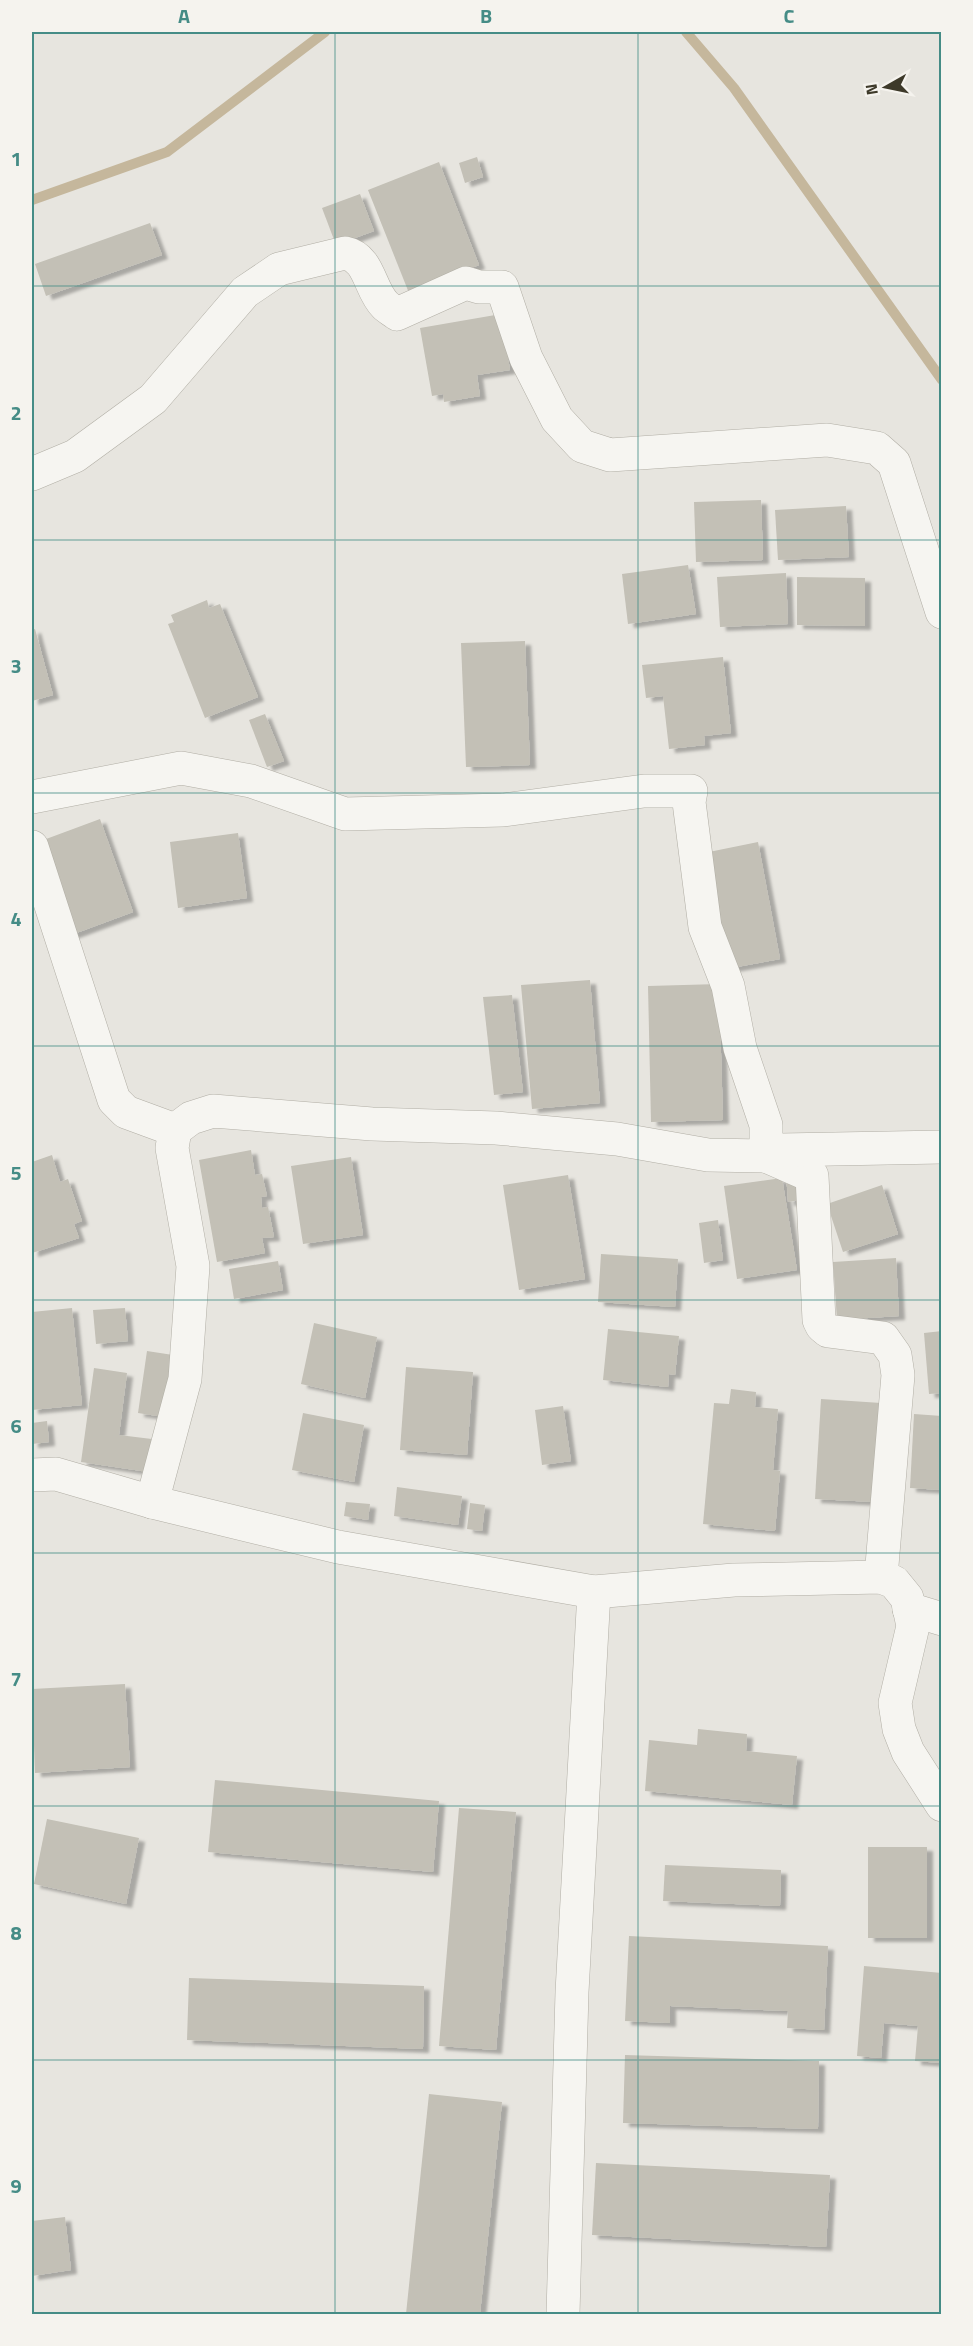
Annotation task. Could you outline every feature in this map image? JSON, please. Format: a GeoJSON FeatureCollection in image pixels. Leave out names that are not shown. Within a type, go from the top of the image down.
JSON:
{"type":"FeatureCollection","features":[{"type":"Feature","properties":{"kind":"street"},"geometry":{"type":"LineString","coordinates":[[32,474],[75,456],[153,399],[245,292],[279,269],[345,253],[354,255],[362,264],[384,305],[397,314],[466,283],[479,287],[502,287],[526,357],[557,419],[582,446],[610,455],[827,440],[877,448],[894,463],[942,612]]}},
{"type":"Feature","properties":{"kind":"street"},"geometry":{"type":"LineString","coordinates":[[32,797],[181,768],[251,781],[345,814],[503,810],[644,790],[691,791],[689,802],[705,927],[728,986],[740,1048],[766,1125],[766,1156]]}},
{"type":"Feature","properties":{"kind":"street"},"geometry":{"type":"LineString","coordinates":[[32,848],[114,1100],[126,1112],[175,1130]]}},
{"type":"Feature","properties":{"kind":"street"},"geometry":{"type":"LineString","coordinates":[[152,1502],[185,1379],[193,1266],[172,1148],[175,1130],[191,1118],[213,1111],[372,1124],[496,1128],[617,1139],[708,1155],[766,1156],[812,1176],[819,1320],[828,1331],[883,1338],[895,1354],[898,1375],[881,1577]]}},
{"type":"Feature","properties":{"kind":"street"},"geometry":{"type":"LineString","coordinates":[[766,1156],[781,1150],[942,1147]]}},
{"type":"Feature","properties":{"kind":"street"},"geometry":{"type":"LineString","coordinates":[[32,1475],[56,1474],[152,1502],[338,1547],[594,1592],[734,1580],[881,1577],[894,1582],[907,1598],[912,1626],[895,1703],[899,1729],[908,1752],[942,1805]]}},
{"type":"Feature","properties":{"kind":"street"},"geometry":{"type":"LineString","coordinates":[[563,2314],[572,1992],[594,1592]]}},
{"type":"Feature","properties":{"kind":"street"},"geometry":{"type":"LineString","coordinates":[[909,1610],[942,1619]]}},
{"type":"Feature","properties":{"kind":"building"},"geometry":{"type":"Polygon","coordinates":[[[477,157],[483,177],[465,183],[459,163],[477,157]]]}},
{"type":"Feature","properties":{"kind":"building"},"geometry":{"type":"Polygon","coordinates":[[[439,162],[479,265],[409,293],[368,190],[439,162]]]}},
{"type":"Feature","properties":{"kind":"building"},"geometry":{"type":"Polygon","coordinates":[[[360,194],[374,231],[336,245],[322,208],[360,194]]]}},
{"type":"Feature","properties":{"kind":"building"},"geometry":{"type":"Polygon","coordinates":[[[150,223],[162,255],[46,296],[35,264],[150,223]]]}},
{"type":"Feature","properties":{"kind":"building"},"geometry":{"type":"Polygon","coordinates":[[[501,314],[510,370],[477,375],[480,396],[444,402],[443,394],[432,396],[420,328],[501,314]]]}},
{"type":"Feature","properties":{"kind":"building"},"geometry":{"type":"Polygon","coordinates":[[[761,500],[763,560],[696,562],[694,502],[761,500]]]}},
{"type":"Feature","properties":{"kind":"building"},"geometry":{"type":"Polygon","coordinates":[[[846,506],[849,557],[778,560],[775,510],[846,506]]]}},
{"type":"Feature","properties":{"kind":"building"},"geometry":{"type":"Polygon","coordinates":[[[688,565],[696,614],[628,624],[622,574],[688,565]]]}},
{"type":"Feature","properties":{"kind":"building"},"geometry":{"type":"Polygon","coordinates":[[[786,573],[788,624],[720,627],[717,577],[786,573]]]}},
{"type":"Feature","properties":{"kind":"building"},"geometry":{"type":"Polygon","coordinates":[[[797,577],[865,578],[865,626],[797,625],[797,577]]]}},
{"type":"Feature","properties":{"kind":"building"},"geometry":{"type":"Polygon","coordinates":[[[207,600],[209,608],[220,604],[258,697],[205,718],[168,624],[174,622],[171,615],[207,600]]]}},
{"type":"Feature","properties":{"kind":"building"},"geometry":{"type":"Polygon","coordinates":[[[35,629],[53,695],[32,701],[32,630],[35,629]]]}},
{"type":"Feature","properties":{"kind":"building"},"geometry":{"type":"Polygon","coordinates":[[[525,641],[530,765],[466,767],[461,643],[525,641]]]}},
{"type":"Feature","properties":{"kind":"building"},"geometry":{"type":"Polygon","coordinates":[[[723,657],[731,733],[704,736],[705,745],[669,749],[663,696],[646,698],[642,665],[723,657]]]}},
{"type":"Feature","properties":{"kind":"building"},"geometry":{"type":"Polygon","coordinates":[[[265,714],[284,761],[267,767],[249,720],[265,714]]]}},
{"type":"Feature","properties":{"kind":"building"},"geometry":{"type":"Polygon","coordinates":[[[100,819],[133,912],[71,935],[38,842],[100,819]]]}},
{"type":"Feature","properties":{"kind":"building"},"geometry":{"type":"Polygon","coordinates":[[[238,833],[247,898],[178,908],[170,842],[238,833]]]}},
{"type":"Feature","properties":{"kind":"building"},"geometry":{"type":"Polygon","coordinates":[[[758,842],[780,959],[726,969],[704,853],[758,842]]]}},
{"type":"Feature","properties":{"kind":"building"},"geometry":{"type":"Polygon","coordinates":[[[590,980],[600,1103],[532,1109],[521,985],[590,980]]]}},
{"type":"Feature","properties":{"kind":"building"},"geometry":{"type":"Polygon","coordinates":[[[719,984],[723,1120],[651,1122],[648,986],[719,984]]]}},
{"type":"Feature","properties":{"kind":"building"},"geometry":{"type":"Polygon","coordinates":[[[512,995],[523,1092],[494,1095],[483,997],[512,995]]]}},
{"type":"Feature","properties":{"kind":"building"},"geometry":{"type":"Polygon","coordinates":[[[251,1150],[255,1175],[262,1174],[267,1196],[261,1197],[262,1208],[268,1207],[274,1237],[262,1238],[265,1253],[217,1262],[199,1160],[251,1150]]]}},
{"type":"Feature","properties":{"kind":"building"},"geometry":{"type":"Polygon","coordinates":[[[52,1155],[60,1182],[68,1179],[82,1221],[74,1224],[79,1238],[32,1253],[32,1162],[52,1155]]]}},
{"type":"Feature","properties":{"kind":"building"},"geometry":{"type":"Polygon","coordinates":[[[351,1157],[363,1235],[303,1244],[291,1166],[351,1157]]]}},
{"type":"Feature","properties":{"kind":"building"},"geometry":{"type":"Polygon","coordinates":[[[800,1171],[802,1200],[788,1202],[786,1172],[800,1171]]]}},
{"type":"Feature","properties":{"kind":"building"},"geometry":{"type":"Polygon","coordinates":[[[568,1175],[585,1279],[519,1290],[503,1185],[568,1175]]]}},
{"type":"Feature","properties":{"kind":"building"},"geometry":{"type":"Polygon","coordinates":[[[782,1178],[797,1270],[737,1279],[724,1186],[782,1178]]]}},
{"type":"Feature","properties":{"kind":"building"},"geometry":{"type":"Polygon","coordinates":[[[882,1185],[898,1234],[843,1252],[827,1204],[882,1185]]]}},
{"type":"Feature","properties":{"kind":"building"},"geometry":{"type":"Polygon","coordinates":[[[718,1220],[723,1260],[704,1263],[699,1223],[718,1220]]]}},
{"type":"Feature","properties":{"kind":"building"},"geometry":{"type":"Polygon","coordinates":[[[601,1254],[678,1259],[675,1307],[598,1302],[601,1254]]]}},
{"type":"Feature","properties":{"kind":"building"},"geometry":{"type":"Polygon","coordinates":[[[896,1258],[899,1316],[837,1320],[833,1262],[896,1258]]]}},
{"type":"Feature","properties":{"kind":"building"},"geometry":{"type":"Polygon","coordinates":[[[278,1261],[283,1290],[234,1299],[229,1269],[278,1261]]]}},
{"type":"Feature","properties":{"kind":"building"},"geometry":{"type":"Polygon","coordinates":[[[72,1308],[82,1405],[32,1410],[32,1312],[72,1308]]]}},
{"type":"Feature","properties":{"kind":"building"},"geometry":{"type":"Polygon","coordinates":[[[125,1308],[128,1341],[96,1344],[93,1310],[125,1308]]]}},
{"type":"Feature","properties":{"kind":"building"},"geometry":{"type":"Polygon","coordinates":[[[314,1323],[377,1337],[365,1398],[301,1384],[314,1323]]]}},
{"type":"Feature","properties":{"kind":"building"},"geometry":{"type":"Polygon","coordinates":[[[608,1329],[679,1336],[675,1375],[669,1374],[668,1387],[603,1380],[608,1329]]]}},
{"type":"Feature","properties":{"kind":"building"},"geometry":{"type":"Polygon","coordinates":[[[942,1331],[942,1393],[929,1394],[924,1333],[942,1331]]]}},
{"type":"Feature","properties":{"kind":"building"},"geometry":{"type":"Polygon","coordinates":[[[147,1351],[173,1355],[164,1417],[138,1413],[147,1351]]]}},
{"type":"Feature","properties":{"kind":"building"},"geometry":{"type":"Polygon","coordinates":[[[406,1367],[473,1372],[467,1455],[400,1450],[406,1367]]]}},
{"type":"Feature","properties":{"kind":"building"},"geometry":{"type":"Polygon","coordinates":[[[94,1368],[127,1373],[119,1435],[160,1440],[155,1473],[81,1462],[94,1368]]]}},
{"type":"Feature","properties":{"kind":"building"},"geometry":{"type":"Polygon","coordinates":[[[731,1389],[756,1392],[755,1407],[778,1409],[773,1470],[780,1471],[775,1531],[703,1524],[714,1403],[729,1404],[731,1389]]]}},
{"type":"Feature","properties":{"kind":"building"},"geometry":{"type":"Polygon","coordinates":[[[821,1399],[881,1403],[875,1502],[815,1499],[821,1399]]]}},
{"type":"Feature","properties":{"kind":"building"},"geometry":{"type":"Polygon","coordinates":[[[563,1406],[571,1461],[542,1465],[535,1410],[563,1406]]]}},
{"type":"Feature","properties":{"kind":"building"},"geometry":{"type":"Polygon","coordinates":[[[303,1413],[364,1425],[354,1482],[292,1470],[303,1413]]]}},
{"type":"Feature","properties":{"kind":"building"},"geometry":{"type":"Polygon","coordinates":[[[914,1414],[942,1416],[942,1490],[910,1488],[914,1414]]]}},
{"type":"Feature","properties":{"kind":"building"},"geometry":{"type":"Polygon","coordinates":[[[47,1421],[49,1442],[32,1444],[32,1423],[47,1421]]]}},
{"type":"Feature","properties":{"kind":"building"},"geometry":{"type":"Polygon","coordinates":[[[397,1487],[462,1496],[458,1525],[394,1516],[397,1487]]]}},
{"type":"Feature","properties":{"kind":"building"},"geometry":{"type":"Polygon","coordinates":[[[346,1502],[370,1504],[368,1520],[344,1516],[346,1502]]]}},
{"type":"Feature","properties":{"kind":"building"},"geometry":{"type":"Polygon","coordinates":[[[470,1503],[485,1505],[482,1531],[467,1529],[470,1503]]]}},
{"type":"Feature","properties":{"kind":"building"},"geometry":{"type":"Polygon","coordinates":[[[125,1684],[130,1767],[35,1773],[32,1689],[125,1684]]]}},
{"type":"Feature","properties":{"kind":"building"},"geometry":{"type":"Polygon","coordinates":[[[698,1729],[747,1734],[746,1751],[797,1756],[792,1805],[645,1791],[649,1740],[697,1745],[698,1729]]]}},
{"type":"Feature","properties":{"kind":"building"},"geometry":{"type":"Polygon","coordinates":[[[215,1780],[439,1801],[433,1872],[208,1852],[215,1780]]]}},
{"type":"Feature","properties":{"kind":"building"},"geometry":{"type":"Polygon","coordinates":[[[459,1808],[516,1812],[496,2050],[439,2046],[459,1808]]]}},
{"type":"Feature","properties":{"kind":"building"},"geometry":{"type":"Polygon","coordinates":[[[47,1819],[139,1838],[126,1904],[34,1884],[47,1819]]]}},
{"type":"Feature","properties":{"kind":"building"},"geometry":{"type":"Polygon","coordinates":[[[868,1847],[927,1847],[927,1938],[868,1938],[868,1847]]]}},
{"type":"Feature","properties":{"kind":"building"},"geometry":{"type":"Polygon","coordinates":[[[665,1865],[781,1870],[780,1906],[663,1901],[665,1865]]]}},
{"type":"Feature","properties":{"kind":"building"},"geometry":{"type":"Polygon","coordinates":[[[629,1936],[828,1946],[824,2030],[787,2028],[788,2011],[670,2006],[670,2023],[625,2021],[629,1936]]]}},
{"type":"Feature","properties":{"kind":"building"},"geometry":{"type":"Polygon","coordinates":[[[864,1966],[942,1973],[942,2063],[915,2061],[918,2026],[884,2023],[881,2058],[857,2056],[864,1966]]]}},
{"type":"Feature","properties":{"kind":"building"},"geometry":{"type":"Polygon","coordinates":[[[189,1978],[424,1986],[423,2049],[187,2040],[189,1978]]]}},
{"type":"Feature","properties":{"kind":"building"},"geometry":{"type":"Polygon","coordinates":[[[625,2055],[819,2061],[818,2129],[623,2123],[625,2055]]]}},
{"type":"Feature","properties":{"kind":"building"},"geometry":{"type":"Polygon","coordinates":[[[429,2094],[502,2102],[480,2314],[406,2314],[429,2094]]]}},
{"type":"Feature","properties":{"kind":"building"},"geometry":{"type":"Polygon","coordinates":[[[596,2163],[830,2175],[826,2247],[592,2235],[596,2163]]]}},
{"type":"Feature","properties":{"kind":"building"},"geometry":{"type":"Polygon","coordinates":[[[65,2217],[71,2270],[32,2276],[32,2221],[65,2217]]]}},
{"type":"Feature","properties":{"kind":"waterway"},"geometry":{"type":"LineString","coordinates":[[32,200],[167,152],[325,32]]}},
{"type":"Feature","properties":{"kind":"waterway"},"geometry":{"type":"LineString","coordinates":[[686,32],[734,88],[942,380]]}}]}
